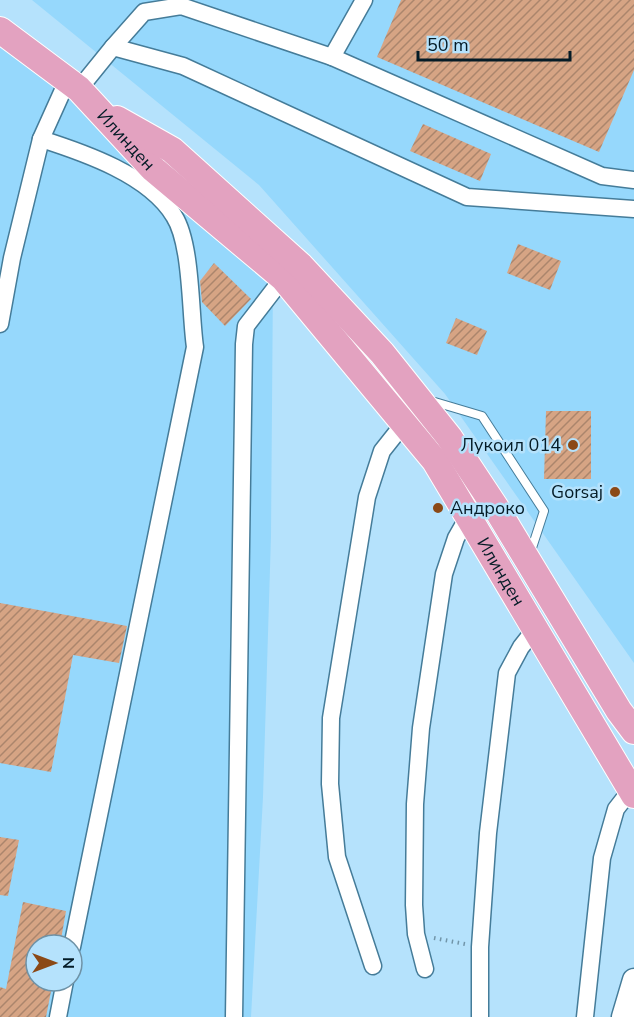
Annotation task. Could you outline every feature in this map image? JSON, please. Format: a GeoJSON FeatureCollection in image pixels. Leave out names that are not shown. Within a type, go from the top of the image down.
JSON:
{"type":"FeatureCollection","features":[{"type":"Feature","properties":{"kind":"main road"},"geometry":{"type":"LineString","coordinates":[[0,30],[74,84],[98,109]]}},
{"type":"Feature","properties":{"kind":"main road","name":"Илинден"},"geometry":{"type":"LineString","coordinates":[[98,109],[152,168],[283,279],[405,422],[435,461],[632,793]]}},
{"type":"Feature","properties":{"kind":"main road","name":"Илинден"},"geometry":{"type":"LineString","coordinates":[[98,109],[172,150],[301,266],[382,353],[455,446],[528,560],[619,711],[634,730]]}},
{"type":"Feature","properties":{"kind":"main road"},"geometry":{"type":"LineString","coordinates":[[623,1017],[634,980]]}},
{"type":"Feature","properties":{"kind":"street"},"geometry":{"type":"LineString","coordinates":[[332,57],[364,0]]}},
{"type":"Feature","properties":{"kind":"street"},"geometry":{"type":"LineString","coordinates":[[0,324],[12,258],[41,139],[74,84],[113,47],[151,3],[181,6],[332,57],[602,176],[634,180]]}},
{"type":"Feature","properties":{"kind":"street"},"geometry":{"type":"LineString","coordinates":[[113,47],[183,66],[466,197],[634,209]]}},
{"type":"Feature","properties":{"kind":"street"},"geometry":{"type":"LineString","coordinates":[[41,139],[94,156],[149,190],[175,216],[185,248],[195,347],[75,933]]}},
{"type":"Feature","properties":{"kind":"street"},"geometry":{"type":"LineString","coordinates":[[234,1017],[244,344],[246,326],[283,279]]}},
{"type":"Feature","properties":{"kind":"street"},"geometry":{"type":"LineString","coordinates":[[373,966],[337,857],[330,783],[331,718],[367,497],[382,451],[405,422]]}},
{"type":"Feature","properties":{"kind":"street"},"geometry":{"type":"LineString","coordinates":[[425,969],[416,934],[415,804],[433,638],[444,574],[456,538],[468,517]]}},
{"type":"Feature","properties":{"kind":"street"},"geometry":{"type":"LineString","coordinates":[[480,1017],[480,947],[488,833],[507,672],[520,647],[536,628]]}},
{"type":"Feature","properties":{"kind":"street"},"geometry":{"type":"LineString","coordinates":[[585,1017],[602,858],[616,809],[632,793]]}},
{"type":"Feature","properties":{"kind":"street"},"geometry":{"type":"LineString","coordinates":[[58,1017],[63,993]]}},
{"type":"Feature","properties":{"kind":"lane"},"geometry":{"type":"LineString","coordinates":[[418,397],[482,416],[544,511],[528,560]]}},
{"type":"Feature","properties":{"kind":"path"},"geometry":{"type":"LineString","coordinates":[[416,934],[480,947]]}},
{"type":"Feature","properties":{"kind":"shaded area"},"geometry":{"type":"Polygon","coordinates":[[[32,0],[634,0],[634,663],[445,394],[259,185],[32,0]]]}},
{"type":"Feature","properties":{"kind":"shaded area"},"geometry":{"type":"Polygon","coordinates":[[[0,44],[71,95],[273,279],[271,536],[263,797],[251,1017],[0,1017],[0,44]]]}},
{"type":"Feature","properties":{"kind":"building"},"geometry":{"type":"Polygon","coordinates":[[[401,0],[634,0],[634,70],[599,152],[377,57],[401,0]]]}},
{"type":"Feature","properties":{"kind":"building"},"geometry":{"type":"Polygon","coordinates":[[[423,124],[491,154],[480,181],[410,151],[423,124]]]}},
{"type":"Feature","properties":{"kind":"building"},"geometry":{"type":"Polygon","coordinates":[[[518,244],[561,261],[550,290],[507,273],[518,244]]]}},
{"type":"Feature","properties":{"kind":"building"},"geometry":{"type":"Polygon","coordinates":[[[214,263],[251,299],[225,326],[202,302],[200,281],[214,263]]]}},
{"type":"Feature","properties":{"kind":"building"},"geometry":{"type":"Polygon","coordinates":[[[456,318],[487,331],[477,355],[446,343],[456,318]]]}},
{"type":"Feature","properties":{"kind":"building","name":"Лукоил 014"},"geometry":{"type":"Polygon","coordinates":[[[546,411],[591,411],[591,479],[544,479],[546,411]]]}},
{"type":"Feature","properties":{"kind":"building"},"geometry":{"type":"Polygon","coordinates":[[[0,603],[127,626],[119,663],[73,655],[51,772],[0,763],[0,603]]]}},
{"type":"Feature","properties":{"kind":"building"},"geometry":{"type":"Polygon","coordinates":[[[0,837],[19,840],[8,896],[0,895],[0,837]]]}},
{"type":"Feature","properties":{"kind":"building"},"geometry":{"type":"Polygon","coordinates":[[[23,902],[66,911],[62,933],[24,933],[24,993],[51,993],[46,1017],[0,1017],[0,987],[6,989],[23,902]]]}},
{"type":"Feature","properties":{"kind":"place","name":"Лукоил 014"},"geometry":{"type":"Point","coordinates":[573,445]}},
{"type":"Feature","properties":{"kind":"place","name":"Gorsaj"},"geometry":{"type":"Point","coordinates":[615,492]}},
{"type":"Feature","properties":{"kind":"place","name":"Андроко"},"geometry":{"type":"Point","coordinates":[438,508]}}]}
